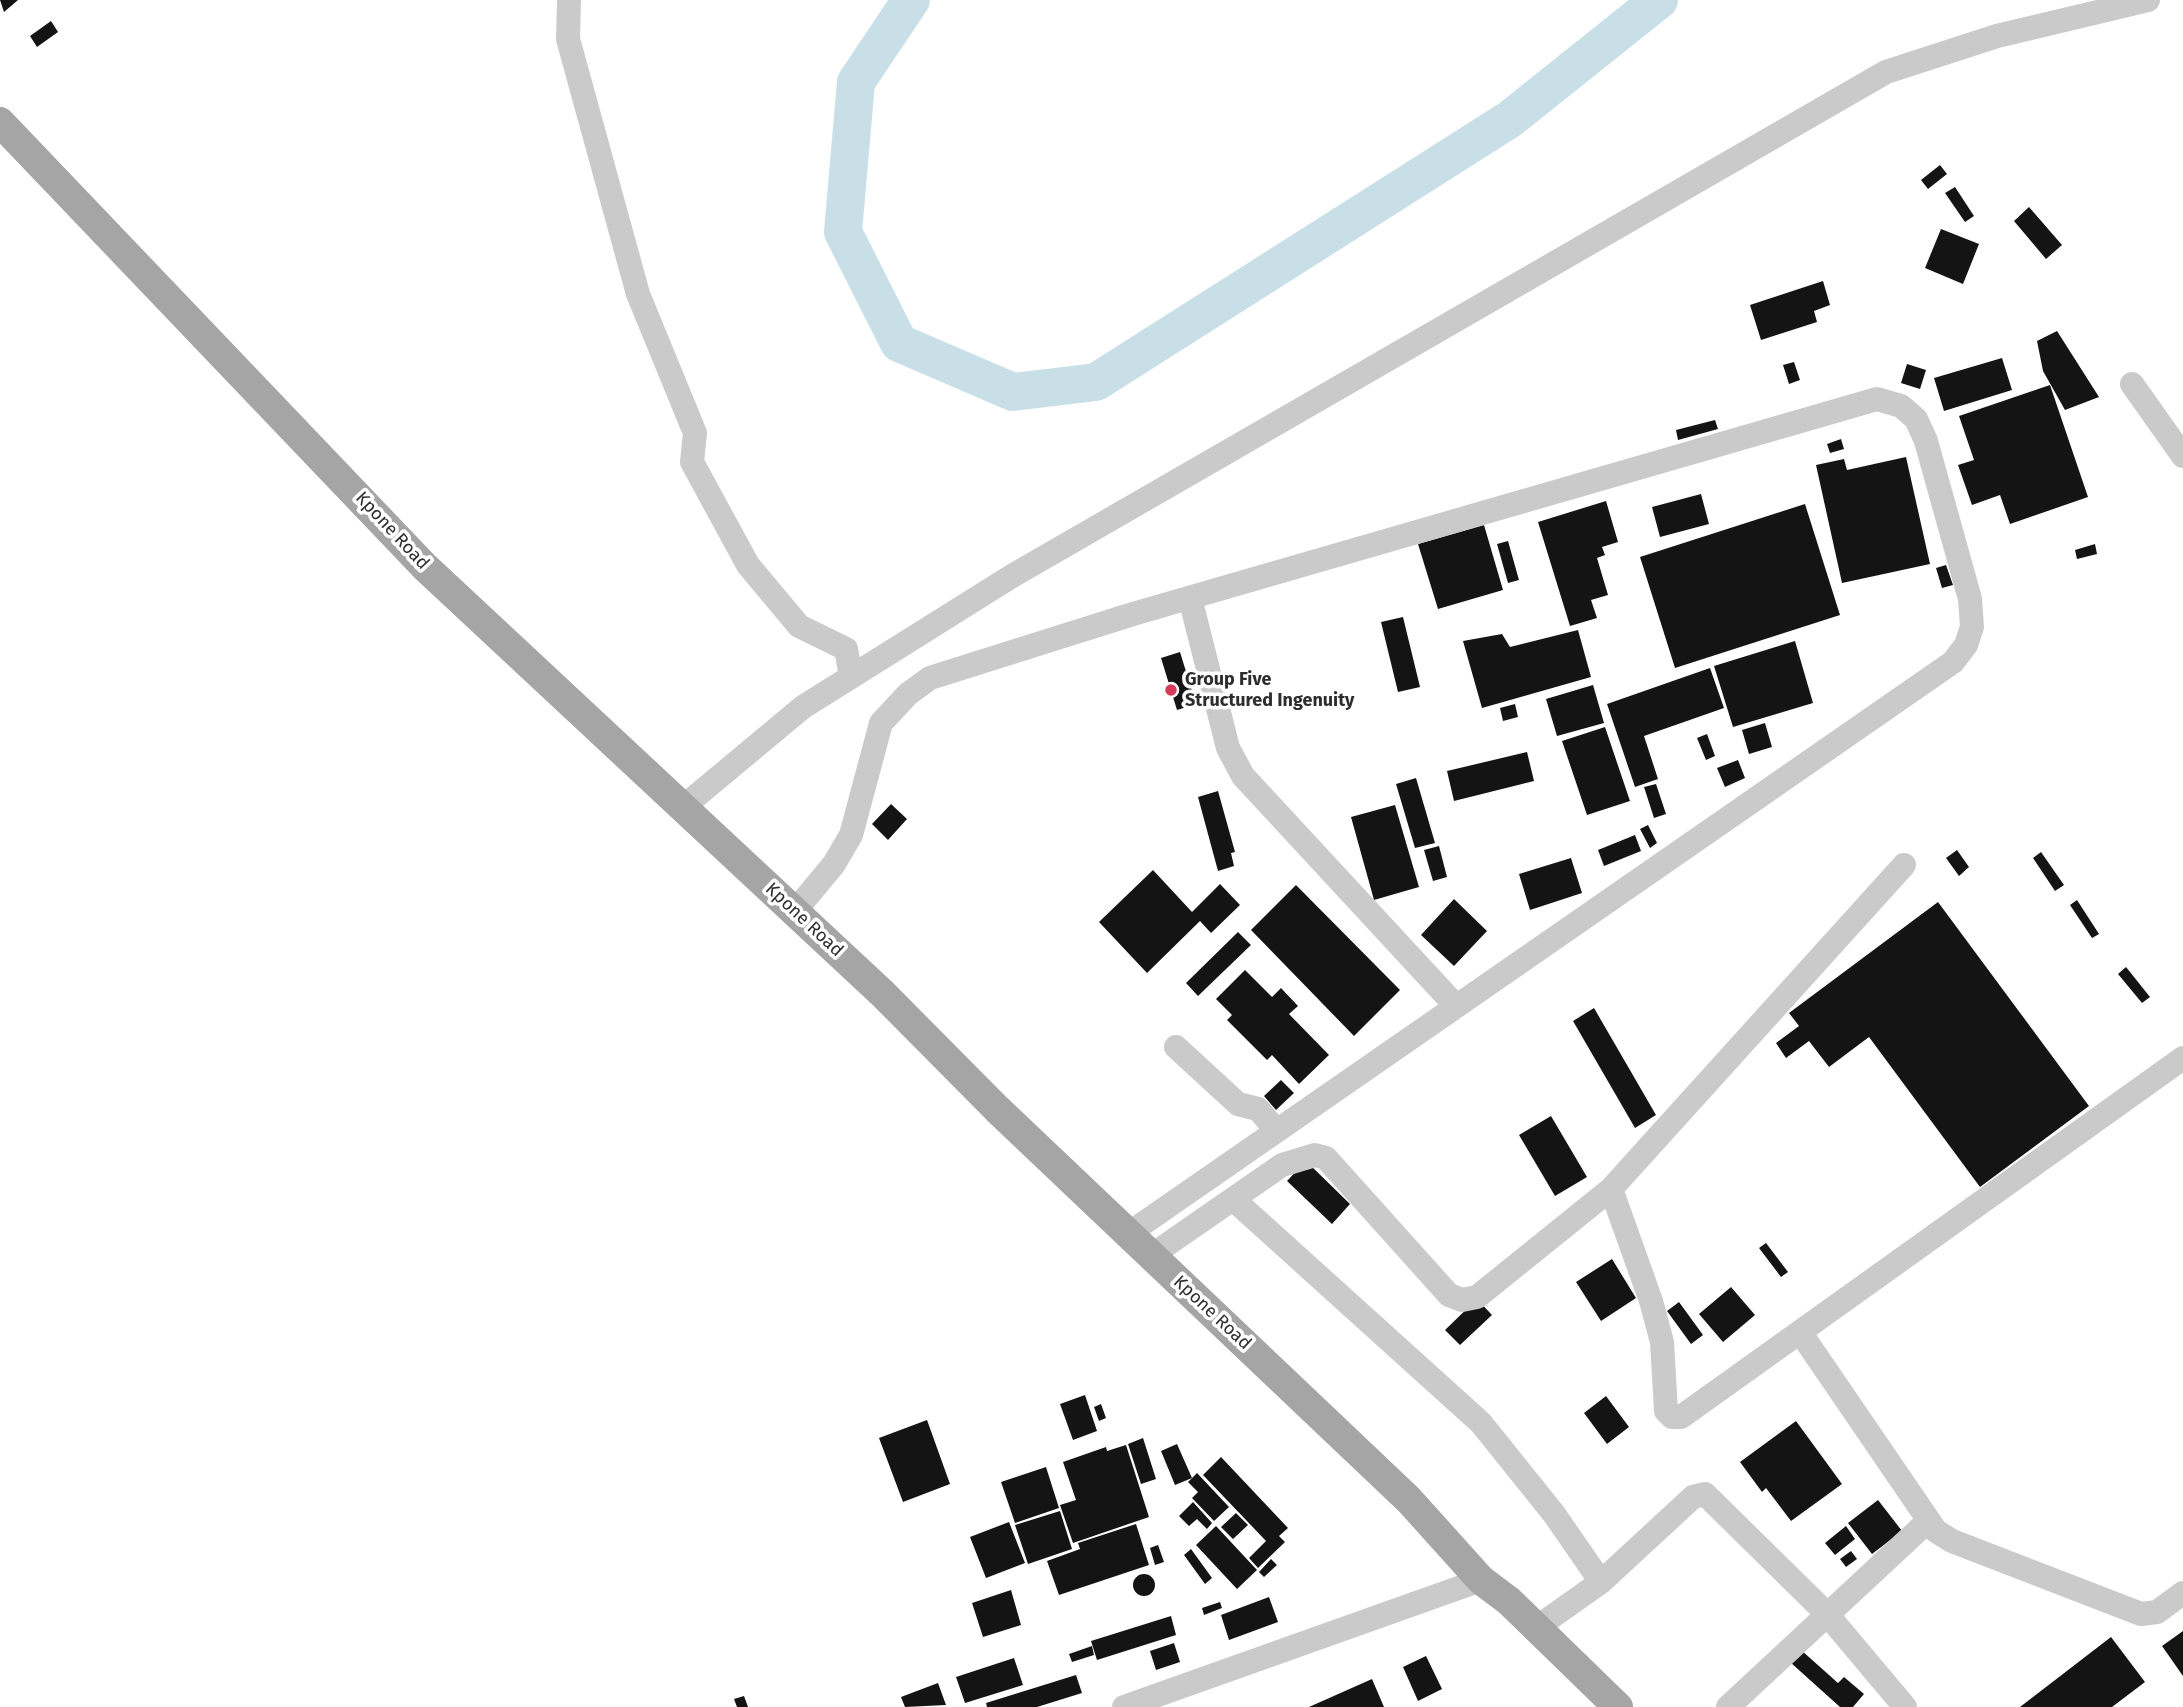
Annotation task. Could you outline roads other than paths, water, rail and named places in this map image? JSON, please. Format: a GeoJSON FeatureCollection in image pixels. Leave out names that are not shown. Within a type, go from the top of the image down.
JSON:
{"type":"FeatureCollection","features":[{"type":"Feature","properties":{"kind":"main road","name":"Kpone Road"},"geometry":{"type":"LineString","coordinates":[[0,122],[425,567],[555,691],[795,911],[1128,1234],[1409,1500],[1481,1580],[1509,1601],[1618,1707]]}},
{"type":"Feature","properties":{"kind":"street"},"geometry":{"type":"LineString","coordinates":[[569,0],[568,39],[638,294],[695,433],[692,462],[748,565],[799,626],[846,649],[851,677]]}},
{"type":"Feature","properties":{"kind":"street"},"geometry":{"type":"LineString","coordinates":[[683,807],[803,707],[1012,576],[1886,72],[1997,36],[2148,0]]}},
{"type":"Feature","properties":{"kind":"street"},"geometry":{"type":"LineString","coordinates":[[2132,384],[2183,456]]}},
{"type":"Feature","properties":{"kind":"street"},"geometry":{"type":"LineString","coordinates":[[795,911],[834,864],[851,835],[881,723],[908,694],[930,678],[1190,598],[1877,399],[1901,406],[1916,419],[1926,441],[1970,599],[1972,627],[1966,645],[1953,662],[1128,1234]]}},
{"type":"Feature","properties":{"kind":"street"},"geometry":{"type":"LineString","coordinates":[[1190,598],[1228,748],[1243,776],[1455,1005]]}},
{"type":"Feature","properties":{"kind":"street"},"geometry":{"type":"LineString","coordinates":[[1152,1255],[1291,1160],[1315,1155],[1325,1158],[1449,1295],[1462,1300],[1477,1297],[1611,1189],[1904,865]]}},
{"type":"Feature","properties":{"kind":"street"},"geometry":{"type":"LineString","coordinates":[[1176,1047],[1238,1104],[1258,1109],[1276,1130]]}},
{"type":"Feature","properties":{"kind":"street"},"geometry":{"type":"LineString","coordinates":[[1611,1189],[1658,1328],[1666,1411],[1672,1417],[1681,1417],[2183,1058]]}},
{"type":"Feature","properties":{"kind":"street"},"geometry":{"type":"LineString","coordinates":[[1233,1199],[1481,1423],[1554,1514],[1601,1582]]}},
{"type":"Feature","properties":{"kind":"street"},"geometry":{"type":"LineString","coordinates":[[1800,1332],[1927,1522],[1952,1541],[2141,1614],[2157,1612],[2183,1593]]}},
{"type":"Feature","properties":{"kind":"street"},"geometry":{"type":"LineString","coordinates":[[1536,1628],[1601,1582],[1693,1497],[1705,1494],[1826,1613],[1905,1707]]}},
{"type":"Feature","properties":{"kind":"street"},"geometry":{"type":"LineString","coordinates":[[1728,1707],[1826,1613],[1927,1522]]}},
{"type":"Feature","properties":{"kind":"street"},"geometry":{"type":"LineString","coordinates":[[1124,1707],[1481,1580]]}},
{"type":"Feature","properties":{"kind":"waterway"},"geometry":{"type":"LineString","coordinates":[[911,0],[856,82],[843,232],[899,343],[1013,392],[1096,382],[1510,119],[1659,0]]}},
{"type":"Feature","properties":{"kind":"place","name":"Group Five Structured Ingenuity"},"geometry":{"type":"Point","coordinates":[1171,690]}}]}
